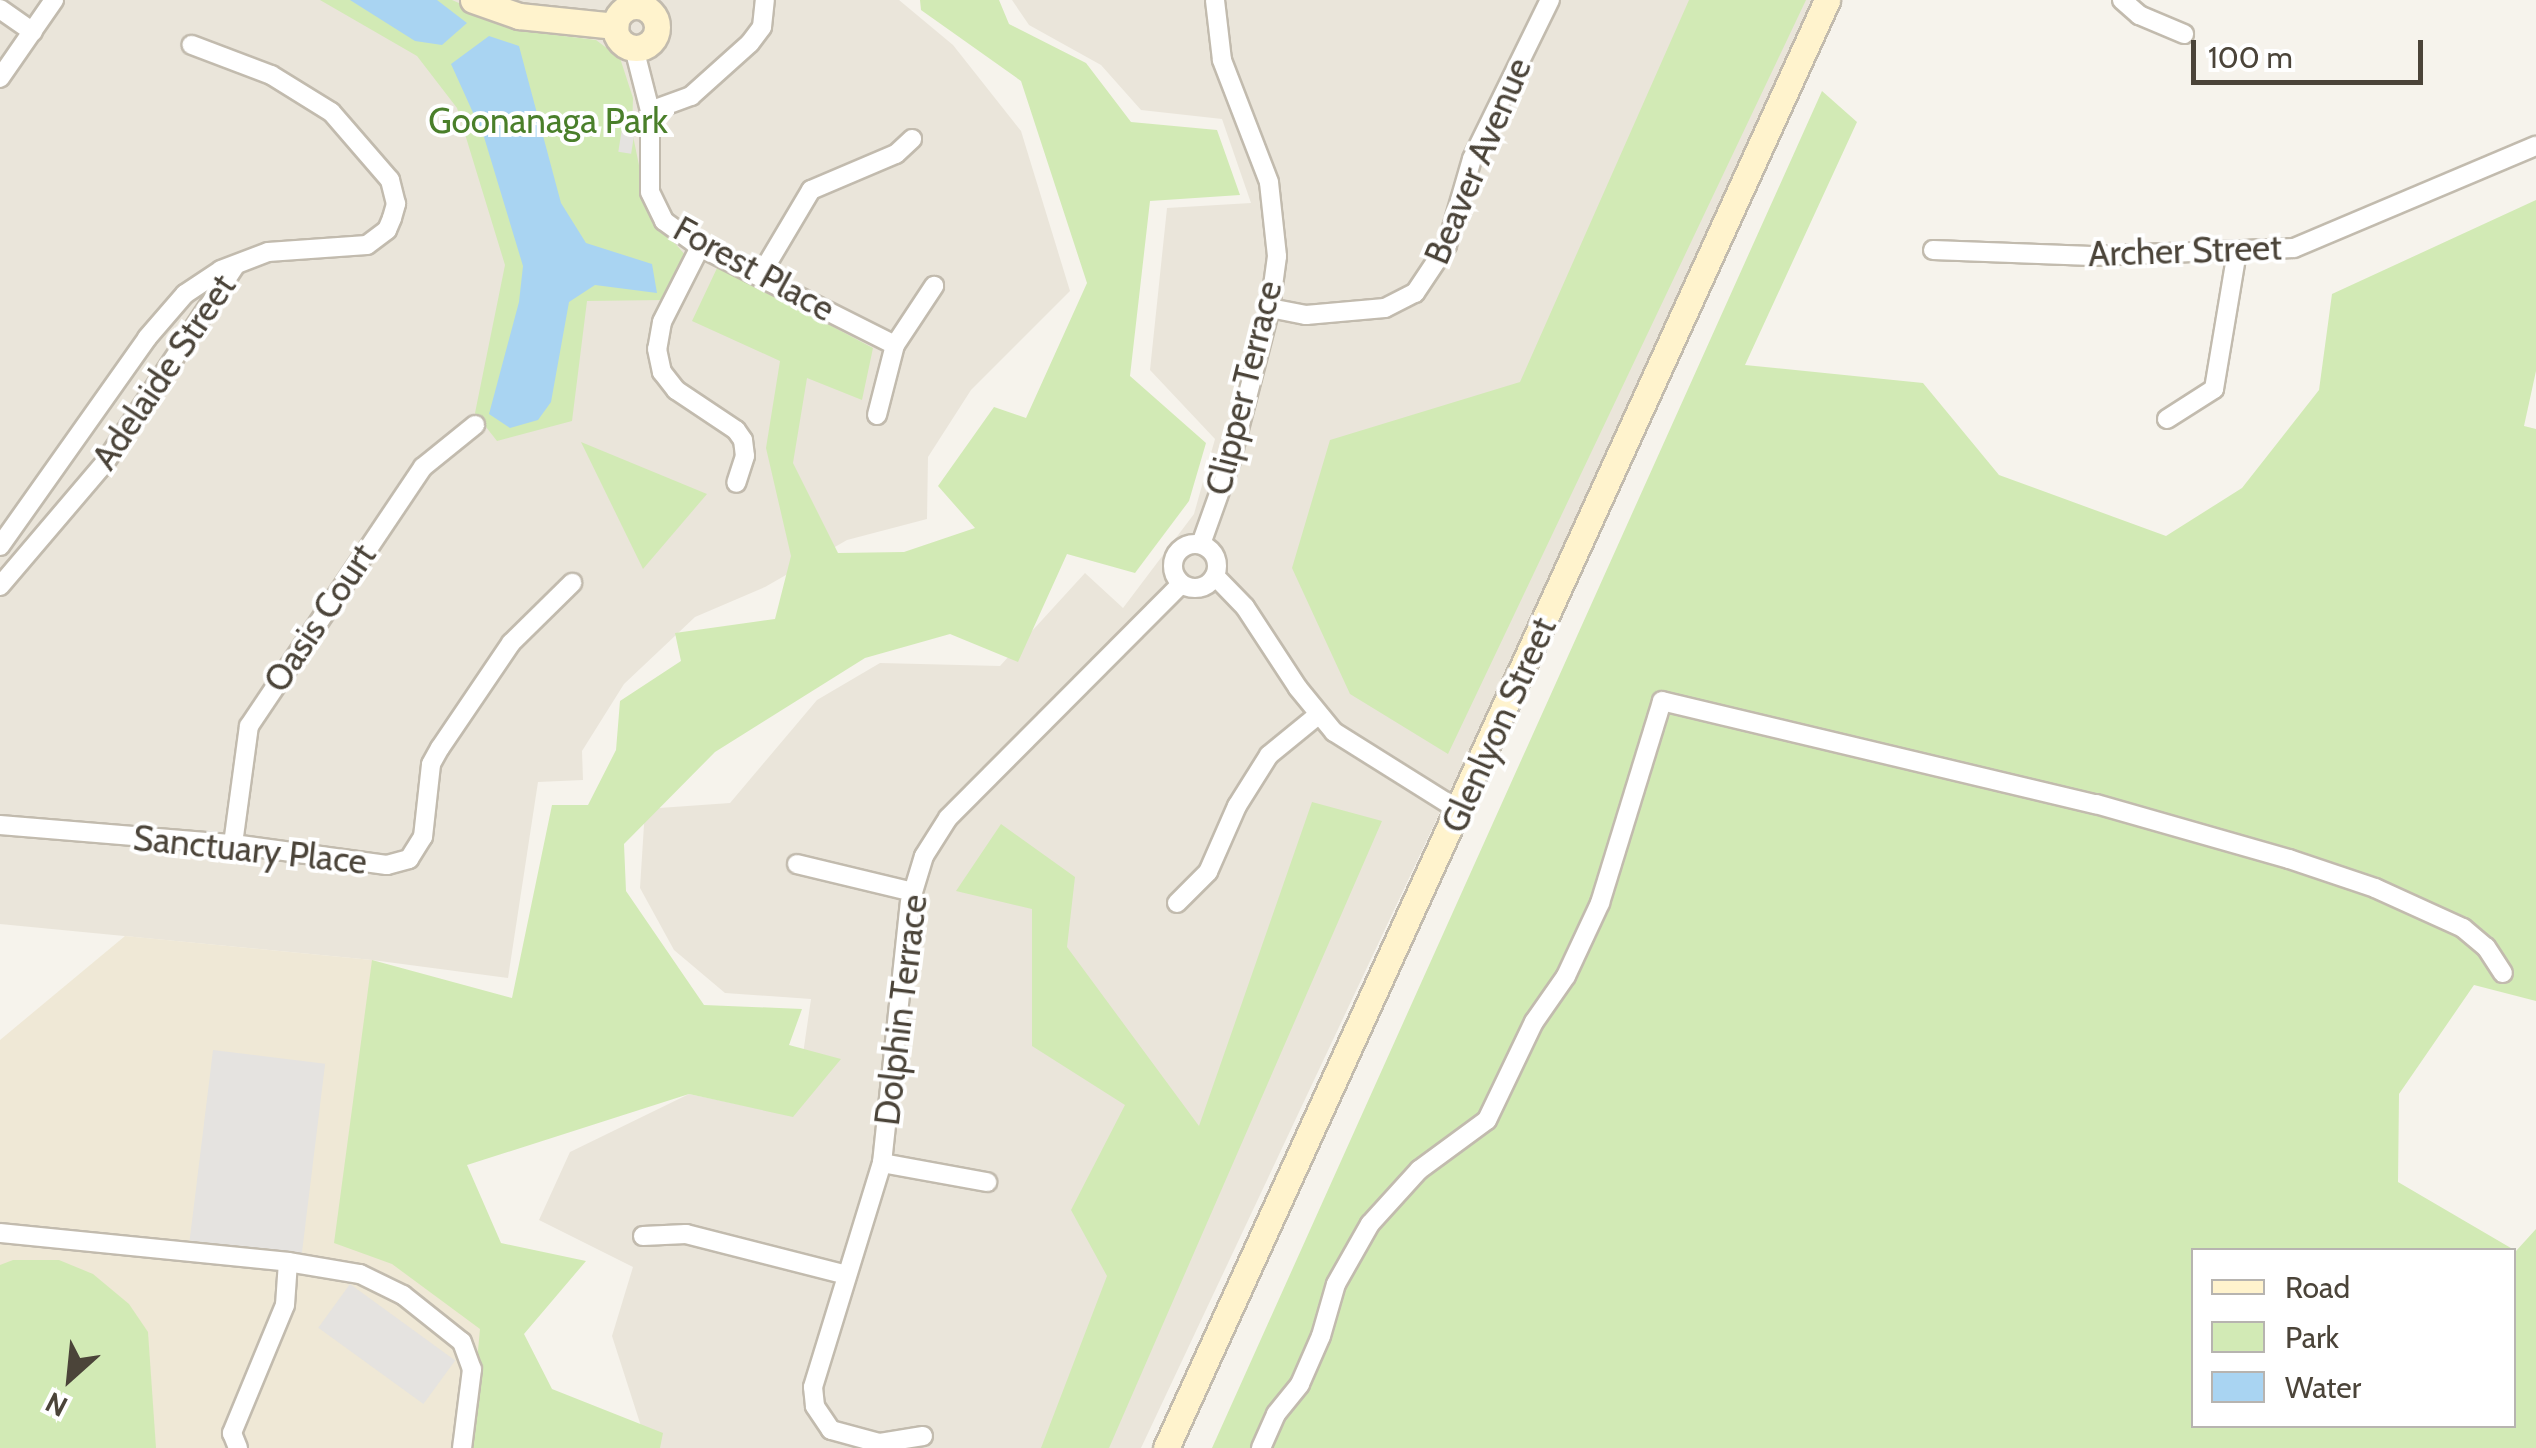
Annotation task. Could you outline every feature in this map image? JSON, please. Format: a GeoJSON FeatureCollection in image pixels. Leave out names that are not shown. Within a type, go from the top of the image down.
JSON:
{"type":"FeatureCollection","features":[{"type":"Feature","properties":{"kind":"main road"},"geometry":{"type":"LineString","coordinates":[[473,0],[518,16],[614,26]]}},
{"type":"Feature","properties":{"kind":"main road","name":"Glenlyon Street"},"geometry":{"type":"LineString","coordinates":[[1166,1448],[1460,811],[1826,0]]}},
{"type":"Feature","properties":{"kind":"main road"},"geometry":{"type":"LineString","coordinates":[[638,3],[652,13],[657,29],[650,44],[634,48],[620,41],[614,26],[622,11],[638,3]]}},
{"type":"Feature","properties":{"kind":"street"},"geometry":{"type":"LineString","coordinates":[[0,78],[54,0]]}},
{"type":"Feature","properties":{"kind":"street"},"geometry":{"type":"LineString","coordinates":[[650,112],[690,96],[750,43],[762,27],[765,0]]}},
{"type":"Feature","properties":{"kind":"street","name":"Clipper Terrace"},"geometry":{"type":"LineString","coordinates":[[1201,544],[1231,460],[1270,308],[1278,256],[1272,204],[1260,156],[1222,60],[1215,0]]}},
{"type":"Feature","properties":{"kind":"street","name":"Beaver Avenue"},"geometry":{"type":"LineString","coordinates":[[1270,308],[1306,316],[1385,308],[1415,293],[1447,245],[1472,159],[1550,0]]}},
{"type":"Feature","properties":{"kind":"street"},"geometry":{"type":"LineString","coordinates":[[2122,0],[2139,15],[2184,34]]}},
{"type":"Feature","properties":{"kind":"street"},"geometry":{"type":"LineString","coordinates":[[0,9],[32,32]]}},
{"type":"Feature","properties":{"kind":"street"},"geometry":{"type":"LineString","coordinates":[[192,45],[271,75],[331,112],[380,165],[395,191],[387,230],[367,246],[287,250],[238,262]]}},
{"type":"Feature","properties":{"kind":"street","name":"Forest Place"},"geometry":{"type":"LineString","coordinates":[[634,48],[650,112],[648,176],[655,207],[675,231],[895,345]]}},
{"type":"Feature","properties":{"kind":"street"},"geometry":{"type":"LineString","coordinates":[[760,276],[811,190],[896,154],[912,140]]}},
{"type":"Feature","properties":{"kind":"street","name":"Archer Street"},"geometry":{"type":"LineString","coordinates":[[1933,250],[2092,256],[2294,248],[2536,146]]}},
{"type":"Feature","properties":{"kind":"street"},"geometry":{"type":"LineString","coordinates":[[700,247],[662,322],[657,349],[662,372],[676,390],[736,430],[743,440],[745,456],[736,483]]}},
{"type":"Feature","properties":{"kind":"street"},"geometry":{"type":"LineString","coordinates":[[2168,419],[2214,389],[2238,250]]}},
{"type":"Feature","properties":{"kind":"street","name":"Adelaide Street"},"geometry":{"type":"LineString","coordinates":[[0,546],[170,307],[200,283],[238,262]]}},
{"type":"Feature","properties":{"kind":"street","name":"Adelaide Street"},"geometry":{"type":"LineString","coordinates":[[0,586],[104,464],[238,262]]}},
{"type":"Feature","properties":{"kind":"street"},"geometry":{"type":"LineString","coordinates":[[878,415],[895,345],[934,286]]}},
{"type":"Feature","properties":{"kind":"street","name":"Oasis Court"},"geometry":{"type":"LineString","coordinates":[[234,844],[244,750],[254,718],[422,467],[475,426]]}},
{"type":"Feature","properties":{"kind":"street"},"geometry":{"type":"LineString","coordinates":[[1215,576],[1196,589],[1181,584],[1173,571],[1174,556],[1186,545],[1201,544],[1214,554],[1215,576],[1244,606],[1318,715],[1334,732],[1460,811]]}},
{"type":"Feature","properties":{"kind":"street","name":"Sanctuary Place"},"geometry":{"type":"LineString","coordinates":[[0,824],[234,844],[388,865],[410,860],[423,838],[431,764],[440,748],[512,642],[572,583]]}},
{"type":"Feature","properties":{"kind":"street","name":"Dolphin Terrace"},"geometry":{"type":"LineString","coordinates":[[923,1436],[878,1443],[832,1430],[815,1406],[813,1386],[882,1163],[913,892],[924,856],[948,818],[1181,584]]}},
{"type":"Feature","properties":{"kind":"street"},"geometry":{"type":"LineString","coordinates":[[1261,1448],[1276,1414],[1300,1384],[1321,1336],[1336,1284],[1370,1224],[1419,1170],[1488,1120],[1534,1022],[1566,976],[1600,903],[1662,702],[2096,804],[2290,859],[2375,888],[2463,928],[2486,947],[2503,973]]}},
{"type":"Feature","properties":{"kind":"street"},"geometry":{"type":"LineString","coordinates":[[1177,902],[1208,872],[1238,806],[1269,755],[1318,715]]}},
{"type":"Feature","properties":{"kind":"street"},"geometry":{"type":"LineString","coordinates":[[797,864],[913,892]]}},
{"type":"Feature","properties":{"kind":"street"},"geometry":{"type":"LineString","coordinates":[[882,1163],[987,1182]]}},
{"type":"Feature","properties":{"kind":"street"},"geometry":{"type":"LineString","coordinates":[[0,1233],[288,1262],[360,1274],[403,1295],[462,1342],[472,1369],[462,1448]]}},
{"type":"Feature","properties":{"kind":"street"},"geometry":{"type":"LineString","coordinates":[[643,1236],[686,1234],[846,1275]]}},
{"type":"Feature","properties":{"kind":"street"},"geometry":{"type":"LineString","coordinates":[[238,1448],[232,1433],[285,1304],[288,1262]]}},
{"type":"Feature","properties":{"kind":"shaded area"},"geometry":{"type":"Polygon","coordinates":[[[0,0],[899,0],[953,45],[1021,131],[1070,291],[971,390],[928,457],[927,519],[847,540],[765,587],[695,617],[624,684],[582,751],[583,780],[538,782],[508,978],[372,960],[0,924],[0,0]]]}},
{"type":"Feature","properties":{"kind":"shaded area"},"geometry":{"type":"Polygon","coordinates":[[[1012,0],[1822,0],[1141,1448],[648,1448],[612,1336],[633,1267],[539,1220],[570,1152],[689,1094],[794,1116],[811,999],[725,993],[674,950],[640,888],[645,809],[730,803],[817,700],[880,663],[1000,666],[1085,573],[1123,608],[1194,514],[1215,439],[1150,370],[1167,208],[1251,203],[1222,119],[1141,110],[1101,65],[1029,25],[1012,0]]]}},
{"type":"Feature","properties":{"kind":"shaded area"},"geometry":{"type":"Polygon","coordinates":[[[623,122],[636,124],[631,154],[618,152],[623,122]]]}},
{"type":"Feature","properties":{"kind":"shaded area"},"geometry":{"type":"Polygon","coordinates":[[[125,936],[372,960],[498,1339],[486,1448],[0,1448],[0,1040],[125,936]]]}},
{"type":"Feature","properties":{"kind":"shaded area"},"geometry":{"type":"Polygon","coordinates":[[[213,1050],[325,1064],[302,1254],[190,1241],[213,1050]]]}},
{"type":"Feature","properties":{"kind":"shaded area"},"geometry":{"type":"Polygon","coordinates":[[[350,1284],[455,1360],[423,1404],[318,1328],[350,1284]]]}},
{"type":"Feature","properties":{"kind":"green space","name":"Goonanaga Park"},"geometry":{"type":"Polygon","coordinates":[[[320,0],[452,0],[523,31],[596,40],[620,58],[633,98],[632,131],[649,214],[687,257],[664,300],[587,301],[572,421],[497,441],[475,413],[505,265],[457,108],[417,56],[320,0]]]}},
{"type":"Feature","properties":{"kind":"green space"},"geometry":{"type":"Polygon","coordinates":[[[920,0],[999,0],[1009,24],[1086,63],[1131,122],[1217,130],[1240,195],[1150,201],[1130,376],[1206,443],[1189,501],[1135,573],[1067,554],[1018,662],[950,634],[865,658],[715,752],[624,844],[626,891],[704,1005],[802,1009],[789,1045],[841,1059],[793,1117],[689,1094],[467,1165],[501,1243],[586,1261],[524,1334],[552,1389],[663,1433],[660,1448],[469,1448],[480,1329],[392,1264],[334,1243],[372,960],[512,998],[552,805],[588,805],[616,750],[620,701],[681,661],[675,633],[775,619],[791,556],[766,448],[780,361],[692,321],[718,266],[873,348],[862,400],[807,378],[793,463],[838,553],[904,552],[975,528],[938,486],[994,407],[1026,418],[1087,283],[1021,81],[921,10],[920,0]]]}},
{"type":"Feature","properties":{"kind":"green space"},"geometry":{"type":"Polygon","coordinates":[[[1689,0],[1806,0],[1448,754],[1350,694],[1292,568],[1330,440],[1520,382],[1689,0]]]}},
{"type":"Feature","properties":{"kind":"green space"},"geometry":{"type":"Polygon","coordinates":[[[1822,91],[1857,122],[1745,365],[1923,383],[1999,475],[2166,536],[2242,488],[2319,390],[2332,294],[2536,200],[2536,371],[2524,426],[2536,429],[2536,1001],[2474,985],[2399,1094],[2398,1182],[2511,1248],[2191,1248],[2191,1428],[2516,1428],[2516,1251],[2536,1229],[2536,1448],[1212,1448],[1822,91]]]}},
{"type":"Feature","properties":{"kind":"green space"},"geometry":{"type":"Polygon","coordinates":[[[581,442],[707,494],[643,569],[581,442]]]}},
{"type":"Feature","properties":{"kind":"green space"},"geometry":{"type":"Polygon","coordinates":[[[1312,802],[1382,821],[1109,1448],[1041,1448],[1107,1276],[1071,1210],[1125,1105],[1032,1046],[1032,909],[956,891],[1001,824],[1075,877],[1067,947],[1199,1126],[1312,802]]]}},
{"type":"Feature","properties":{"kind":"green space"},"geometry":{"type":"Polygon","coordinates":[[[13,1260],[59,1260],[93,1274],[129,1304],[148,1332],[156,1448],[0,1448],[0,1265],[13,1260]]]}},
{"type":"Feature","properties":{"kind":"water"},"geometry":{"type":"Polygon","coordinates":[[[350,0],[437,0],[467,23],[442,45],[415,41],[350,0]]]}},
{"type":"Feature","properties":{"kind":"water"},"geometry":{"type":"Polygon","coordinates":[[[489,36],[519,46],[561,203],[586,243],[652,264],[657,293],[595,285],[569,302],[551,402],[538,420],[510,428],[489,414],[519,302],[523,266],[484,137],[451,64],[489,36]]]}}]}
